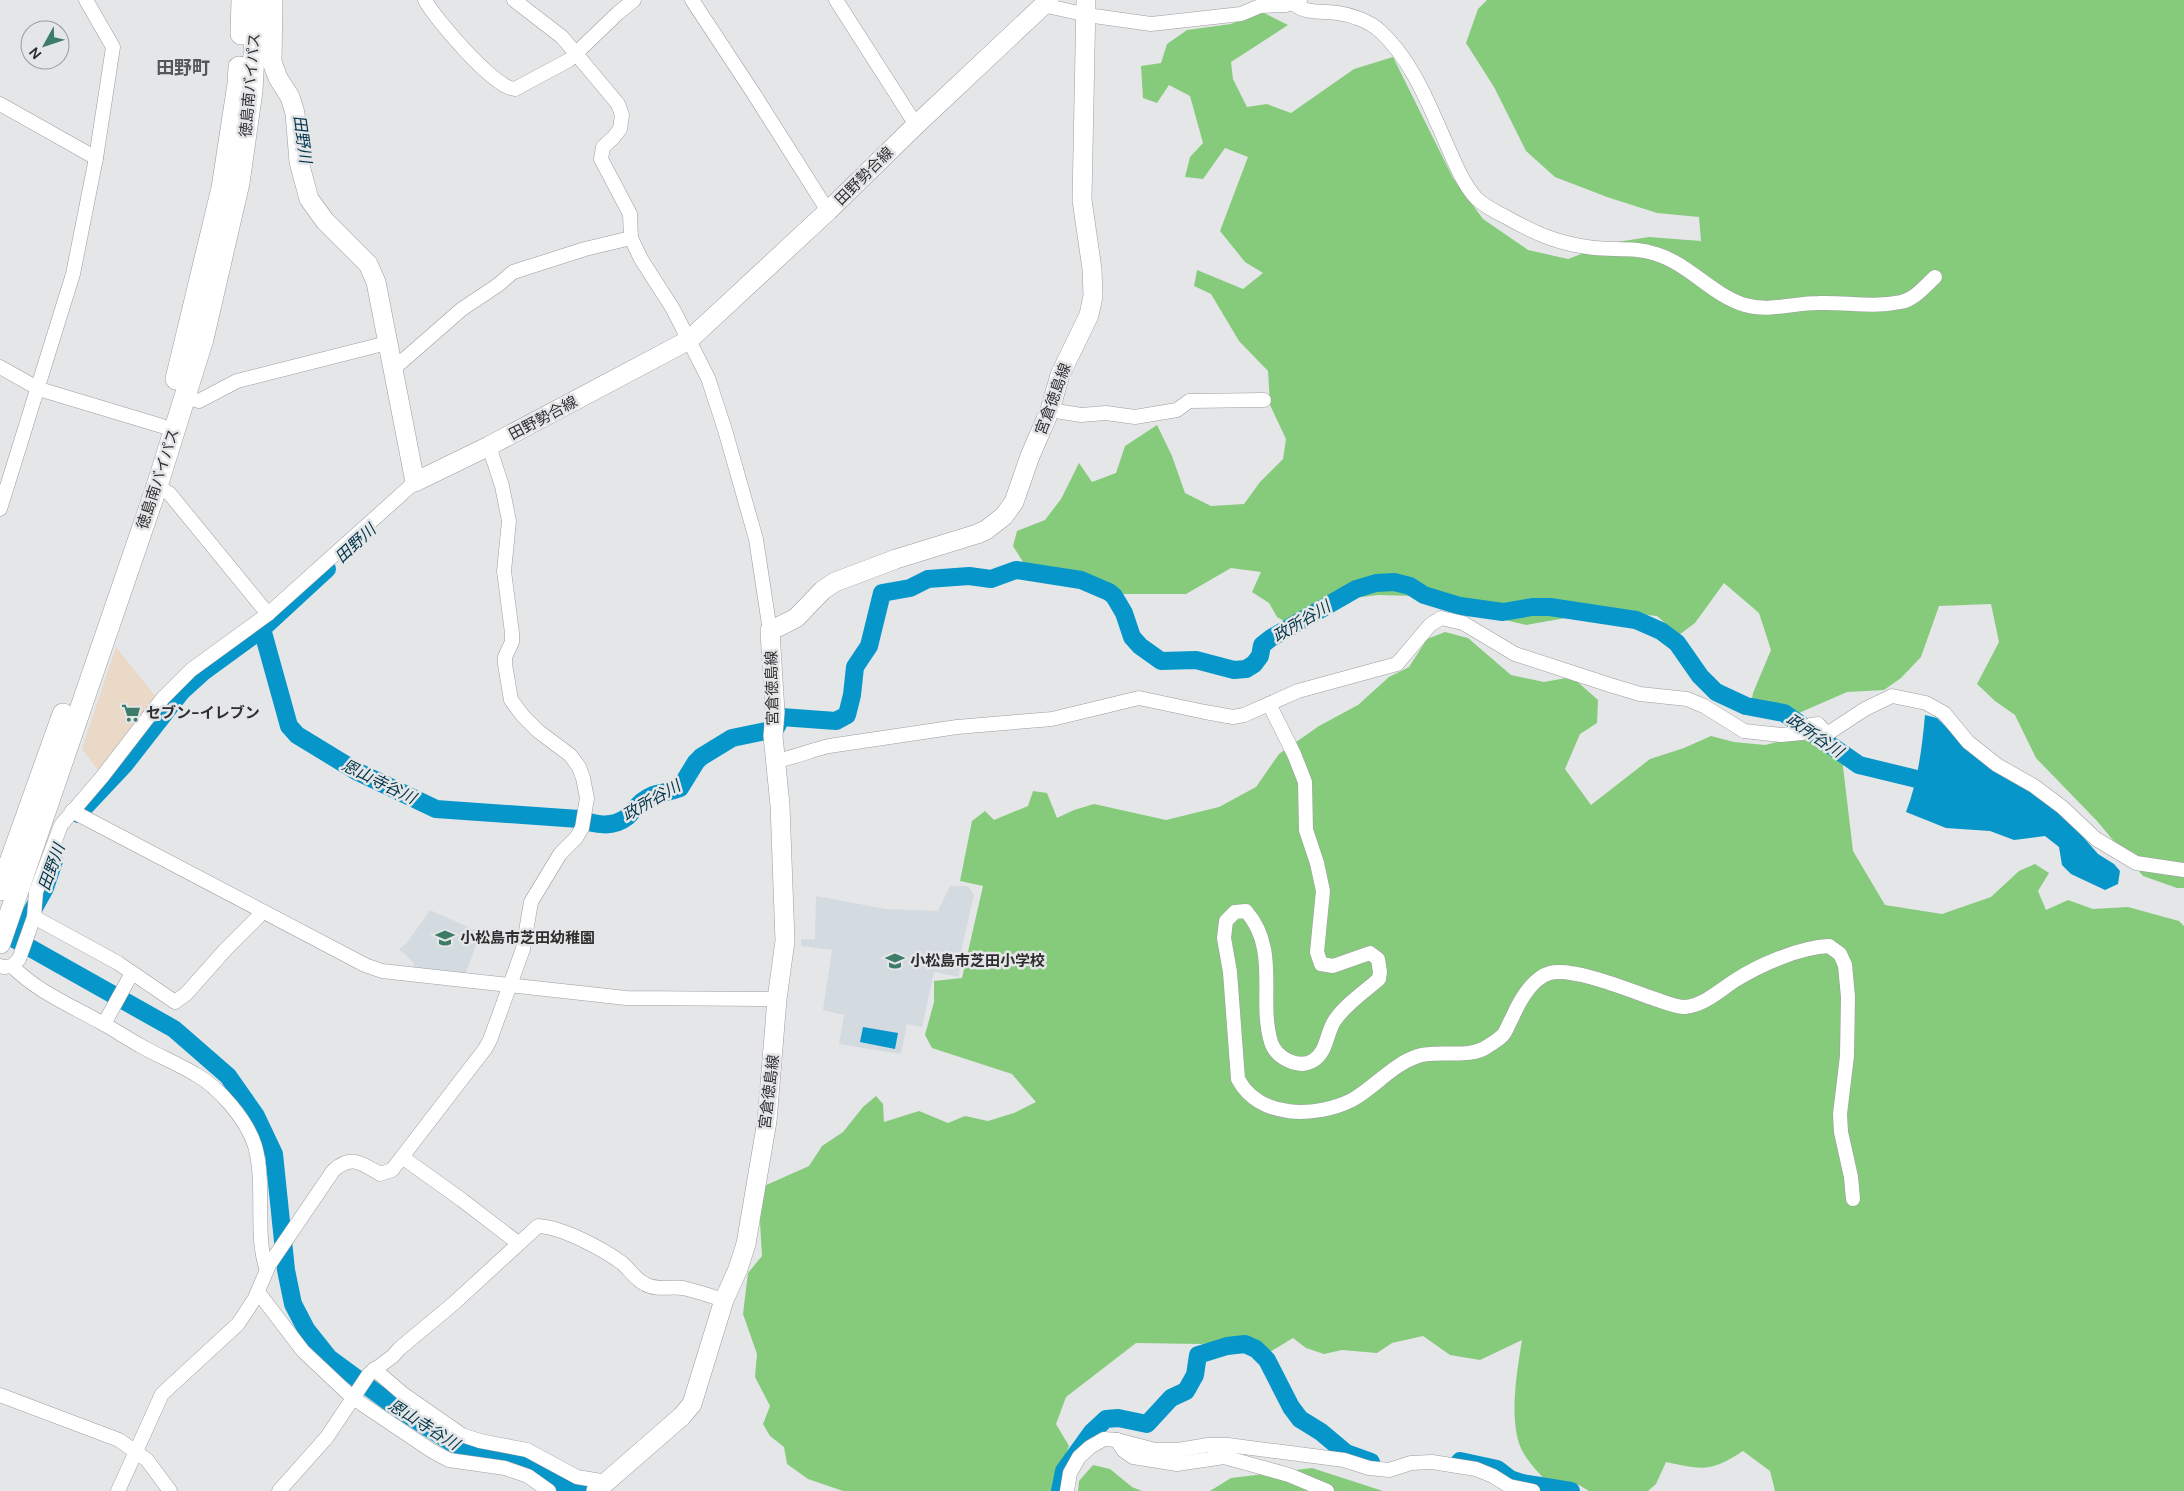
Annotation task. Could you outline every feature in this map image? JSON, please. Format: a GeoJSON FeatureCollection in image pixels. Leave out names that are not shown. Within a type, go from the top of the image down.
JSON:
{"type":"FeatureCollection","features":[{"type":"Feature","properties":{"kind":"highway","name":"徳島南バイパス"},"geometry":{"type":"LineString","coordinates":[[0,890],[162,426],[182,357],[222,188],[238,84],[242,0]]}},
{"type":"Feature","properties":{"kind":"highway","name":"徳島南バイパス"},"geometry":{"type":"LineString","coordinates":[[0,943],[157,486],[203,339],[239,183],[252,91],[257,0]]}},
{"type":"Feature","properties":{"kind":"main road"},"geometry":{"type":"LineString","coordinates":[[273,0],[272,62],[278,78],[290,97],[295,112],[302,178],[309,199],[317,211],[368,264],[376,282],[387,343],[394,366],[415,482]]}},
{"type":"Feature","properties":{"kind":"main road","name":"田野勢合線"},"geometry":{"type":"LineString","coordinates":[[415,482],[489,446],[689,340],[828,212],[1039,5]]}},
{"type":"Feature","properties":{"kind":"main road","name":"宮倉徳島線"},"geometry":{"type":"LineString","coordinates":[[602,1486],[682,1416],[692,1404],[724,1300],[738,1269],[746,1244],[767,1121],[777,999],[785,941],[784,877],[773,736],[775,694],[770,631],[796,618],[823,590],[834,582],[896,559],[977,534],[998,520],[1014,502],[1030,456],[1050,410],[1060,375],[1089,315],[1093,296],[1092,269],[1082,200],[1086,8]]}},
{"type":"Feature","properties":{"kind":"street"},"geometry":{"type":"LineString","coordinates":[[0,509],[39,389],[73,274],[96,158],[113,47],[86,0]]}},
{"type":"Feature","properties":{"kind":"street"},"geometry":{"type":"LineString","coordinates":[[425,0],[431,12],[450,34],[496,82],[509,89],[525,85],[569,60],[634,0]]}},
{"type":"Feature","properties":{"kind":"street"},"geometry":{"type":"LineString","coordinates":[[514,0],[562,37],[618,104],[622,114],[620,129],[603,147],[601,159],[630,214],[631,238],[689,340],[708,378],[719,409],[756,538],[770,631]]}},
{"type":"Feature","properties":{"kind":"street"},"geometry":{"type":"LineString","coordinates":[[692,0],[828,212]]}},
{"type":"Feature","properties":{"kind":"street"},"geometry":{"type":"LineString","coordinates":[[836,0],[916,125]]}},
{"type":"Feature","properties":{"kind":"street"},"geometry":{"type":"LineString","coordinates":[[1039,5],[1086,8],[1151,24],[1241,14],[1260,6],[1297,2],[1300,10],[1341,13],[1359,18],[1380,31],[1405,61],[1458,171],[1476,198],[1495,212],[1533,232],[1559,242],[1595,248],[1639,250],[1658,254],[1681,266],[1710,287],[1744,304],[1774,309],[1819,302],[1865,306],[1902,302],[1914,296],[1936,277]]}},
{"type":"Feature","properties":{"kind":"street"},"geometry":{"type":"LineString","coordinates":[[0,104],[96,158]]}},
{"type":"Feature","properties":{"kind":"street"},"geometry":{"type":"LineString","coordinates":[[394,366],[462,309],[514,272],[585,249],[631,238]]}},
{"type":"Feature","properties":{"kind":"street"},"geometry":{"type":"LineString","coordinates":[[185,397],[199,400],[238,381],[387,343]]}},
{"type":"Feature","properties":{"kind":"street"},"geometry":{"type":"LineString","coordinates":[[0,367],[39,389],[162,426]]}},
{"type":"Feature","properties":{"kind":"street"},"geometry":{"type":"LineString","coordinates":[[1050,410],[1081,415],[1106,413],[1135,417],[1177,410],[1189,401],[1264,400]]}},
{"type":"Feature","properties":{"kind":"street"},"geometry":{"type":"LineString","coordinates":[[118,1491],[162,1394],[238,1324],[258,1292],[268,1268],[333,1171],[340,1164],[349,1161],[359,1162],[380,1174],[392,1170],[485,1050],[523,949],[531,902],[554,864],[576,838],[584,820],[587,798],[578,767],[570,755],[538,732],[511,700],[505,657],[512,642],[512,633],[504,571],[510,521],[502,486],[489,446]]}},
{"type":"Feature","properties":{"kind":"street"},"geometry":{"type":"LineString","coordinates":[[268,1268],[262,1258],[262,1194],[255,1146],[240,1116],[218,1090],[198,1075],[142,1047],[106,1020],[60,1000],[28,980],[10,964],[33,920],[36,892],[56,833],[76,814],[102,777],[176,684],[191,670],[268,614],[415,482]]}},
{"type":"Feature","properties":{"kind":"street"},"geometry":{"type":"LineString","coordinates":[[157,486],[169,493],[268,614]]}},
{"type":"Feature","properties":{"kind":"street"},"geometry":{"type":"LineString","coordinates":[[776,761],[829,746],[957,727],[1052,719],[1139,698],[1234,717],[1244,715],[1298,691],[1397,664],[1430,625],[1441,618],[1463,623],[1515,654],[1640,694],[1687,699],[1704,706],[1744,730],[1764,734],[1802,733],[1811,725],[1818,724],[1824,732],[1830,732],[1865,708],[1892,696],[1926,703],[1944,713],[1968,742],[1997,765],[2034,786],[2062,807],[2096,839],[2136,863],[2184,870]]}},
{"type":"Feature","properties":{"kind":"street"},"geometry":{"type":"LineString","coordinates":[[1269,704],[1294,754],[1305,782],[1306,830],[1317,863],[1323,891],[1317,952],[1321,964],[1333,966],[1370,953],[1378,959],[1380,972],[1379,979],[1340,1013],[1334,1022],[1326,1047],[1313,1061],[1294,1064],[1284,1060],[1272,1045],[1269,1033],[1268,975],[1258,923],[1246,911],[1235,912],[1226,921],[1224,938],[1234,1007],[1238,1079],[1243,1090],[1265,1106],[1279,1110],[1300,1112],[1323,1110],[1351,1100],[1405,1060],[1420,1055],[1475,1051],[1486,1048],[1504,1034],[1530,988],[1542,976],[1551,972],[1568,973],[1613,984],[1682,1007],[1696,1005],[1762,966],[1816,947],[1829,946],[1840,954],[1845,965],[1848,997],[1848,1056],[1840,1114],[1853,1199]]}},
{"type":"Feature","properties":{"kind":"street"},"geometry":{"type":"LineString","coordinates":[[76,814],[365,965],[382,971],[626,998],[777,999]]}},
{"type":"Feature","properties":{"kind":"street"},"geometry":{"type":"LineString","coordinates":[[33,920],[175,1002],[186,994],[226,949],[258,917],[260,911]]}},
{"type":"Feature","properties":{"kind":"street"},"geometry":{"type":"LineString","coordinates":[[106,1020],[130,977]]}},
{"type":"Feature","properties":{"kind":"street"},"geometry":{"type":"LineString","coordinates":[[402,1157],[518,1243]]}},
{"type":"Feature","properties":{"kind":"street"},"geometry":{"type":"LineString","coordinates":[[279,1491],[327,1437],[372,1372],[453,1304],[538,1226],[545,1226],[573,1236],[622,1264],[644,1284],[655,1288],[685,1289],[724,1300]]}},
{"type":"Feature","properties":{"kind":"street"},"geometry":{"type":"LineString","coordinates":[[258,1292],[303,1351],[355,1394],[432,1451],[449,1460],[505,1468],[528,1476],[549,1491]]}},
{"type":"Feature","properties":{"kind":"street"},"geometry":{"type":"LineString","coordinates":[[372,1372],[462,1435],[480,1441],[527,1450],[577,1477],[602,1486]]}},
{"type":"Feature","properties":{"kind":"street"},"geometry":{"type":"LineString","coordinates":[[0,1395],[119,1440],[137,1451],[170,1491]]}},
{"type":"Feature","properties":{"kind":"street"},"geometry":{"type":"LineString","coordinates":[[1067,1491],[1070,1474],[1079,1458],[1090,1447],[1104,1440],[1117,1440],[1155,1450],[1178,1450],[1208,1445],[1228,1445],[1344,1460],[1370,1468],[1389,1470],[1411,1463],[1432,1462],[1476,1469],[1493,1476],[1509,1486],[1533,1491]]}},
{"type":"Feature","properties":{"kind":"street"},"geometry":{"type":"LineString","coordinates":[[1117,1440],[1123,1450],[1133,1458],[1177,1464],[1224,1457],[1289,1474],[1327,1491]]}},
{"type":"Feature","properties":{"kind":"shaded area"},"geometry":{"type":"Polygon","coordinates":[[[116,647],[156,697],[98,770],[82,749],[116,647]]]}},
{"type":"Feature","properties":{"kind":"shaded area","name":"小松島市芝田小学校"},"geometry":{"type":"Polygon","coordinates":[[[950,886],[968,886],[974,895],[962,947],[959,977],[934,972],[922,1027],[907,1024],[901,1054],[839,1044],[844,1015],[823,1010],[832,950],[801,946],[801,939],[815,939],[816,896],[886,909],[938,911],[950,886]]]}},
{"type":"Feature","properties":{"kind":"shaded area","name":"小松島市芝田幼稚園"},"geometry":{"type":"Polygon","coordinates":[[[430,910],[481,933],[465,974],[413,969],[414,963],[399,949],[407,943],[430,910]]]}},
{"type":"Feature","properties":{"kind":"green space"},"geometry":{"type":"Polygon","coordinates":[[[1487,0],[2184,0],[2184,888],[2177,888],[2143,876],[2097,821],[2036,758],[2015,715],[1995,701],[1977,684],[1999,642],[1991,604],[1939,606],[1921,657],[1901,678],[1884,690],[1847,692],[1783,720],[1749,715],[1753,693],[1771,650],[1759,613],[1724,583],[1695,623],[1679,635],[1657,616],[1620,612],[1577,616],[1526,625],[1481,614],[1456,596],[1378,595],[1346,599],[1299,630],[1277,617],[1269,603],[1252,592],[1261,572],[1231,568],[1186,594],[1124,594],[1082,577],[1028,570],[1013,546],[1017,531],[1045,520],[1061,499],[1079,463],[1092,482],[1116,473],[1125,446],[1157,425],[1172,456],[1185,493],[1211,506],[1244,504],[1260,482],[1283,459],[1286,439],[1270,405],[1268,371],[1239,341],[1211,294],[1194,286],[1197,270],[1243,289],[1263,273],[1245,262],[1220,231],[1248,157],[1225,148],[1203,179],[1185,177],[1190,157],[1203,143],[1190,96],[1169,85],[1157,103],[1143,98],[1141,66],[1161,63],[1167,44],[1187,30],[1231,24],[1262,12],[1288,25],[1231,62],[1233,79],[1247,107],[1267,104],[1291,113],[1354,69],[1393,57],[1453,178],[1483,219],[1528,250],[1568,259],[1611,243],[1649,237],[1701,241],[1699,217],[1657,213],[1607,197],[1555,177],[1526,151],[1494,87],[1466,43],[1478,9],[1487,0]]]}},
{"type":"Feature","properties":{"kind":"green space"},"geometry":{"type":"Polygon","coordinates":[[[1445,632],[1468,638],[1511,675],[1544,682],[1572,677],[1598,700],[1597,723],[1580,734],[1565,769],[1591,805],[1650,759],[1684,748],[1711,736],[1734,742],[1765,745],[1796,737],[1816,740],[1842,758],[1853,851],[1885,905],[1942,914],[1991,897],[2019,871],[2035,864],[2049,873],[2038,891],[2046,910],[2068,900],[2093,909],[2128,907],[2179,921],[2184,926],[2184,1491],[1775,1491],[1770,1471],[1743,1451],[1714,1466],[1698,1468],[1666,1462],[1656,1484],[1648,1491],[1589,1491],[1579,1485],[1546,1481],[1524,1454],[1516,1429],[1515,1414],[1515,1398],[1522,1340],[1480,1360],[1450,1355],[1423,1336],[1392,1343],[1377,1353],[1342,1350],[1324,1354],[1306,1348],[1293,1338],[1270,1352],[1242,1338],[1202,1344],[1136,1343],[1066,1397],[1056,1424],[1069,1446],[1052,1491],[843,1491],[808,1479],[787,1464],[784,1447],[770,1436],[763,1424],[770,1406],[755,1377],[757,1354],[743,1314],[748,1273],[762,1256],[760,1222],[762,1187],[809,1166],[822,1146],[843,1132],[863,1107],[876,1096],[883,1104],[884,1122],[919,1111],[948,1123],[965,1116],[988,1121],[1014,1113],[1036,1102],[1012,1074],[932,1048],[925,1035],[934,1002],[934,981],[962,978],[983,886],[960,881],[972,821],[985,811],[994,820],[1028,806],[1033,791],[1047,793],[1057,818],[1094,804],[1166,820],[1219,807],[1256,787],[1279,754],[1319,726],[1358,705],[1389,677],[1409,667],[1427,639],[1445,632]]]}},
{"type":"Feature","properties":{"kind":"green space"},"geometry":{"type":"Polygon","coordinates":[[[1093,1465],[1110,1469],[1132,1487],[1142,1491],[1078,1491],[1079,1481],[1093,1465]]]}},
{"type":"Feature","properties":{"kind":"green space"},"geometry":{"type":"Polygon","coordinates":[[[1312,1468],[1383,1491],[1210,1491],[1231,1478],[1312,1468]]]}},
{"type":"Feature","properties":{"kind":"water"},"geometry":{"type":"Polygon","coordinates":[[[1925,715],[1937,718],[1981,761],[2050,804],[2078,831],[2098,854],[2114,864],[2120,871],[2118,884],[2105,890],[2071,874],[2062,865],[2059,847],[2045,836],[2014,840],[1990,831],[1946,828],[1906,812],[1919,764],[1925,715]]]}},
{"type":"Feature","properties":{"kind":"water"},"geometry":{"type":"Polygon","coordinates":[[[863,1027],[898,1033],[895,1049],[860,1042],[863,1027]]]}},
{"type":"Feature","properties":{"kind":"waterway","name":"田野川"},"geometry":{"type":"LineString","coordinates":[[78,814],[125,764],[182,691],[203,672],[262,629],[327,569]]}},
{"type":"Feature","properties":{"kind":"waterway","name":"政所谷川"},"geometry":{"type":"LineString","coordinates":[[777,726],[781,717],[836,721],[847,715],[852,695],[855,667],[869,646],[882,593],[910,588],[928,579],[969,576],[991,579],[1016,570],[1081,580],[1114,596],[1124,613],[1132,637],[1140,646],[1161,661],[1196,660],[1234,670],[1246,669],[1254,664],[1260,656],[1262,645],[1271,638],[1356,589],[1376,583],[1394,582],[1410,586],[1424,595],[1460,606],[1503,612],[1532,607],[1550,607],[1636,620],[1661,631],[1677,643],[1700,676],[1716,692],[1746,706],[1784,713],[1859,765],[1925,781]]}},
{"type":"Feature","properties":{"kind":"waterway","name":"恩山寺谷川"},"geometry":{"type":"LineString","coordinates":[[262,629],[289,726],[297,735],[356,771],[436,809],[579,819],[603,824],[615,823],[627,817],[648,797],[680,788],[701,757],[732,738],[766,731]]}},
{"type":"Feature","properties":{"kind":"waterway","name":"田野川"},"geometry":{"type":"LineString","coordinates":[[16,940],[45,888],[54,861]]}},
{"type":"Feature","properties":{"kind":"waterway"},"geometry":{"type":"LineString","coordinates":[[9,936],[174,1029],[228,1076],[256,1116],[274,1154],[286,1270],[293,1304],[306,1329],[329,1358],[397,1408],[452,1443],[469,1451],[522,1459],[561,1483],[590,1491]]}},
{"type":"Feature","properties":{"kind":"waterway","name":"恩山寺谷川"},"geometry":{"type":"LineString","coordinates":[[1060,1491],[1064,1471],[1092,1432],[1106,1419],[1118,1418],[1147,1424],[1171,1398],[1186,1391],[1195,1375],[1198,1355],[1227,1346],[1245,1344],[1256,1349],[1267,1360],[1291,1407],[1300,1419],[1321,1432],[1346,1453],[1371,1462]]}},
{"type":"Feature","properties":{"kind":"waterway","name":"恩山寺谷川"},"geometry":{"type":"LineString","coordinates":[[1460,1461],[1497,1469],[1510,1479],[1522,1483],[1571,1491]]}},
{"type":"Feature","properties":{"kind":"place","name":"セブン-イレブン"},"geometry":{"type":"Point","coordinates":[131,713]}},
{"type":"Feature","properties":{"kind":"place","name":"小松島市芝田幼稚園"},"geometry":{"type":"Point","coordinates":[445,938]}},
{"type":"Feature","properties":{"kind":"place","name":"小松島市芝田小学校"},"geometry":{"type":"Point","coordinates":[895,961]}},
{"type":"Feature","properties":{"kind":"district","name":"田野町"},"geometry":{"type":"Point","coordinates":[183,68]}}]}
